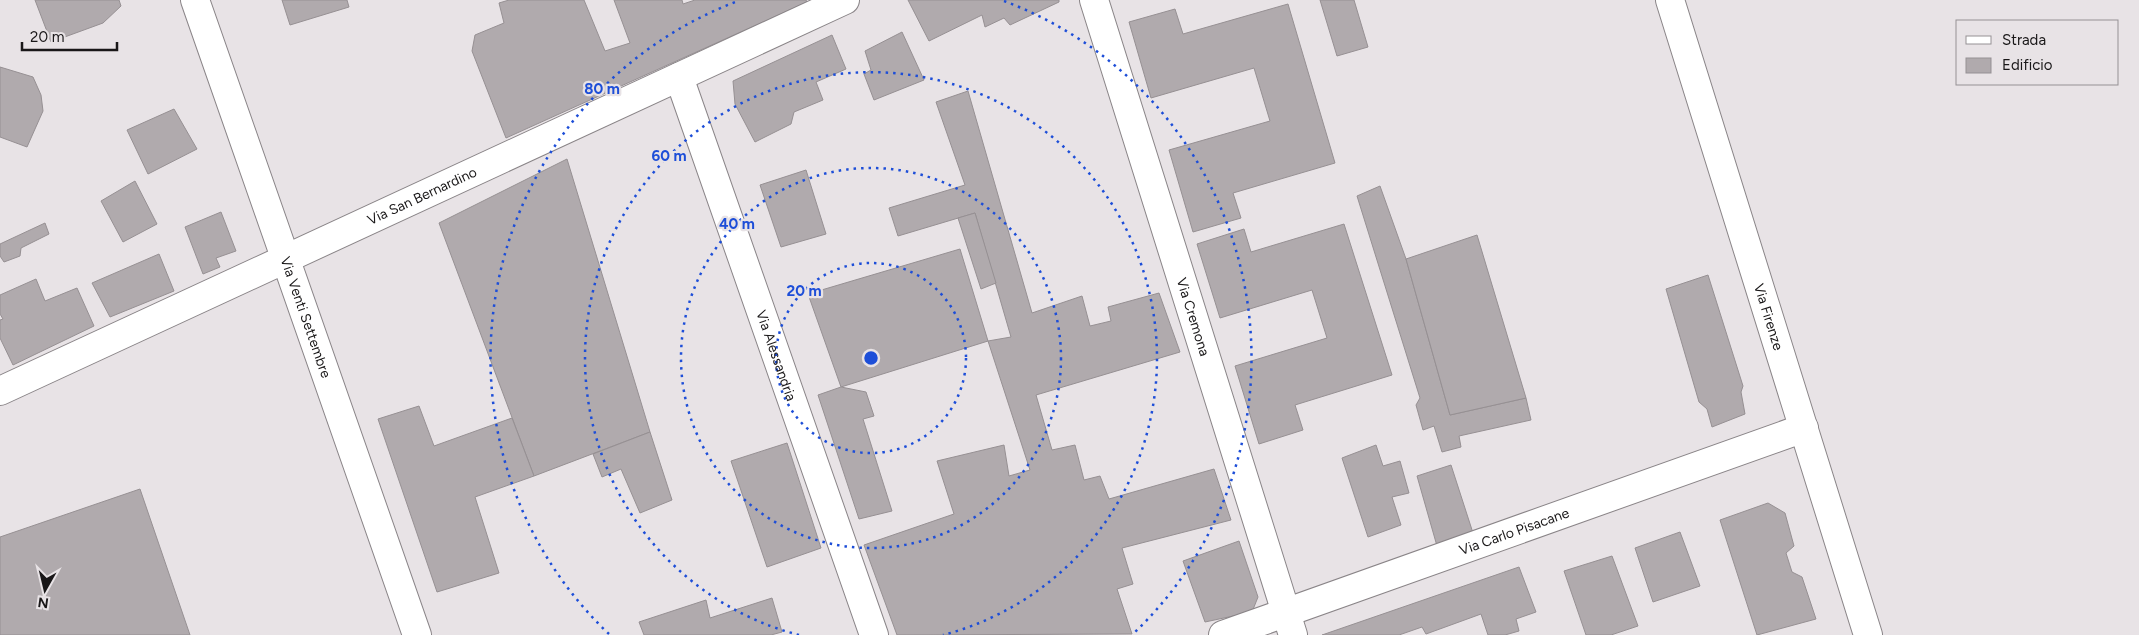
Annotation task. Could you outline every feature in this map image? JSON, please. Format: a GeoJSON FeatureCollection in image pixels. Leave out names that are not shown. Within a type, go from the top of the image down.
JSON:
{"type":"FeatureCollection","features":[{"type":"Feature","properties":{"kind":"street","name":"Via Venti Settembre"},"geometry":{"type":"LineString","coordinates":[[196,0],[417,635]]}},
{"type":"Feature","properties":{"kind":"street","name":"Via Cremona"},"geometry":{"type":"LineString","coordinates":[[1094,0],[1290,624]]}},
{"type":"Feature","properties":{"kind":"street","name":"Via Firenze"},"geometry":{"type":"LineString","coordinates":[[1670,0],[1868,635]]}},
{"type":"Feature","properties":{"kind":"street","name":"Via San Bernardino"},"geometry":{"type":"LineString","coordinates":[[0,391],[679,77],[830,3]]}},
{"type":"Feature","properties":{"kind":"street","name":"Via Alessandria"},"geometry":{"type":"LineString","coordinates":[[679,77],[874,635]]}},
{"type":"Feature","properties":{"kind":"street","name":"Via Carlo Pisacane"},"geometry":{"type":"LineString","coordinates":[[1223,635],[1290,624],[1804,428]]}},
{"type":"Feature","properties":{"kind":"building"},"geometry":{"type":"Polygon","coordinates":[[[35,0],[119,0],[121,6],[103,23],[51,42],[35,0]]]}},
{"type":"Feature","properties":{"kind":"building"},"geometry":{"type":"Polygon","coordinates":[[[282,0],[347,0],[349,7],[290,25],[282,0]]]}},
{"type":"Feature","properties":{"kind":"building"},"geometry":{"type":"Polygon","coordinates":[[[509,0],[584,0],[605,51],[630,43],[614,0],[682,0],[683,4],[695,0],[806,0],[807,2],[506,138],[472,51],[475,35],[504,23],[499,3],[509,0]]]}},
{"type":"Feature","properties":{"kind":"building"},"geometry":{"type":"Polygon","coordinates":[[[908,0],[1059,0],[1059,2],[1010,25],[1004,18],[985,27],[982,15],[929,41],[908,0]]]}},
{"type":"Feature","properties":{"kind":"building"},"geometry":{"type":"Polygon","coordinates":[[[1320,0],[1354,0],[1368,47],[1337,56],[1320,0]]]}},
{"type":"Feature","properties":{"kind":"building"},"geometry":{"type":"Polygon","coordinates":[[[1288,4],[1335,163],[1233,193],[1241,218],[1193,232],[1169,150],[1270,121],[1254,68],[1151,98],[1129,22],[1175,9],[1183,34],[1288,4]]]}},
{"type":"Feature","properties":{"kind":"building"},"geometry":{"type":"Polygon","coordinates":[[[902,32],[924,80],[874,100],[864,74],[871,70],[865,51],[902,32]]]}},
{"type":"Feature","properties":{"kind":"building"},"geometry":{"type":"Polygon","coordinates":[[[832,35],[846,69],[816,82],[823,100],[794,112],[791,124],[755,142],[735,104],[733,81],[832,35]]]}},
{"type":"Feature","properties":{"kind":"building"},"geometry":{"type":"Polygon","coordinates":[[[0,67],[33,77],[41,95],[43,111],[27,147],[0,137],[0,67]]]}},
{"type":"Feature","properties":{"kind":"building"},"geometry":{"type":"Polygon","coordinates":[[[968,91],[1032,313],[1082,296],[1090,326],[1111,321],[1108,307],[1159,293],[1180,352],[1036,395],[1052,450],[1075,445],[1084,480],[1100,476],[1109,499],[1214,469],[1231,520],[1122,548],[1133,584],[1117,589],[1132,634],[897,635],[864,545],[954,514],[937,461],[1004,445],[1009,476],[1030,470],[988,341],[1011,337],[975,213],[898,236],[889,208],[965,185],[936,102],[968,91]]]}},
{"type":"Feature","properties":{"kind":"building"},"geometry":{"type":"Polygon","coordinates":[[[174,109],[197,149],[148,174],[127,130],[174,109]]]}},
{"type":"Feature","properties":{"kind":"building"},"geometry":{"type":"Polygon","coordinates":[[[567,159],[650,432],[534,476],[439,223],[567,159]]]}},
{"type":"Feature","properties":{"kind":"building"},"geometry":{"type":"Polygon","coordinates":[[[806,170],[826,234],[781,247],[760,185],[806,170]]]}},
{"type":"Feature","properties":{"kind":"building"},"geometry":{"type":"Polygon","coordinates":[[[135,181],[157,224],[123,242],[101,201],[135,181]]]}},
{"type":"Feature","properties":{"kind":"building"},"geometry":{"type":"Polygon","coordinates":[[[1380,186],[1406,259],[1450,415],[1526,398],[1531,420],[1459,436],[1461,447],[1442,452],[1434,426],[1423,430],[1416,405],[1420,398],[1357,196],[1380,186]]]}},
{"type":"Feature","properties":{"kind":"building"},"geometry":{"type":"Polygon","coordinates":[[[221,212],[236,251],[216,258],[220,267],[203,274],[185,227],[221,212]]]}},
{"type":"Feature","properties":{"kind":"building"},"geometry":{"type":"Polygon","coordinates":[[[975,213],[996,283],[981,289],[958,218],[975,213]]]}},
{"type":"Feature","properties":{"kind":"building"},"geometry":{"type":"Polygon","coordinates":[[[45,223],[49,234],[21,248],[20,256],[4,262],[0,256],[0,244],[45,223]]]}},
{"type":"Feature","properties":{"kind":"building"},"geometry":{"type":"Polygon","coordinates":[[[1344,224],[1392,375],[1295,405],[1303,430],[1259,444],[1235,366],[1327,338],[1312,290],[1220,318],[1197,244],[1244,229],[1251,252],[1344,224]]]}},
{"type":"Feature","properties":{"kind":"building"},"geometry":{"type":"Polygon","coordinates":[[[1477,235],[1526,398],[1450,415],[1406,259],[1477,235]]]}},
{"type":"Feature","properties":{"kind":"building"},"geometry":{"type":"Polygon","coordinates":[[[960,249],[988,341],[841,387],[808,294],[960,249]]]}},
{"type":"Feature","properties":{"kind":"building"},"geometry":{"type":"Polygon","coordinates":[[[159,254],[174,291],[110,317],[92,283],[159,254]]]}},
{"type":"Feature","properties":{"kind":"building"},"geometry":{"type":"Polygon","coordinates":[[[1708,275],[1743,386],[1741,392],[1745,414],[1712,427],[1707,409],[1699,402],[1666,289],[1708,275]]]}},
{"type":"Feature","properties":{"kind":"building"},"geometry":{"type":"Polygon","coordinates":[[[36,279],[45,301],[77,288],[94,326],[13,365],[0,338],[0,320],[3,319],[0,314],[0,295],[36,279]]]}},
{"type":"Feature","properties":{"kind":"building"},"geometry":{"type":"Polygon","coordinates":[[[841,387],[866,392],[874,416],[863,419],[892,511],[859,519],[818,395],[841,387]]]}},
{"type":"Feature","properties":{"kind":"building"},"geometry":{"type":"Polygon","coordinates":[[[419,406],[434,446],[512,418],[534,476],[475,497],[499,573],[437,592],[378,419],[419,406]]]}},
{"type":"Feature","properties":{"kind":"building"},"geometry":{"type":"Polygon","coordinates":[[[650,432],[672,500],[640,513],[621,469],[602,477],[593,454],[650,432]]]}},
{"type":"Feature","properties":{"kind":"building"},"geometry":{"type":"Polygon","coordinates":[[[787,443],[821,548],[767,567],[731,461],[787,443]]]}},
{"type":"Feature","properties":{"kind":"building"},"geometry":{"type":"Polygon","coordinates":[[[1376,445],[1383,466],[1400,461],[1409,493],[1392,497],[1401,525],[1368,537],[1342,458],[1376,445]]]}},
{"type":"Feature","properties":{"kind":"building"},"geometry":{"type":"Polygon","coordinates":[[[1451,465],[1473,533],[1437,546],[1417,476],[1451,465]]]}},
{"type":"Feature","properties":{"kind":"building"},"geometry":{"type":"Polygon","coordinates":[[[140,489],[190,635],[0,635],[0,537],[140,489]]]}},
{"type":"Feature","properties":{"kind":"building"},"geometry":{"type":"Polygon","coordinates":[[[1768,503],[1785,513],[1794,546],[1786,553],[1792,572],[1802,577],[1816,619],[1757,635],[1720,520],[1768,503]]]}},
{"type":"Feature","properties":{"kind":"building"},"geometry":{"type":"Polygon","coordinates":[[[1680,532],[1700,586],[1653,602],[1635,548],[1680,532]]]}},
{"type":"Feature","properties":{"kind":"building"},"geometry":{"type":"Polygon","coordinates":[[[1239,541],[1258,597],[1252,612],[1205,622],[1183,561],[1239,541]]]}},
{"type":"Feature","properties":{"kind":"building"},"geometry":{"type":"Polygon","coordinates":[[[1612,556],[1638,626],[1611,635],[1586,635],[1564,571],[1612,556]]]}},
{"type":"Feature","properties":{"kind":"building"},"geometry":{"type":"Polygon","coordinates":[[[1519,567],[1536,612],[1516,619],[1519,631],[1505,635],[1488,635],[1481,614],[1426,634],[1422,627],[1399,635],[1322,635],[1519,567]]]}},
{"type":"Feature","properties":{"kind":"building"},"geometry":{"type":"Polygon","coordinates":[[[772,598],[782,632],[771,635],[644,635],[639,622],[706,600],[710,618],[772,598]]]}}]}
